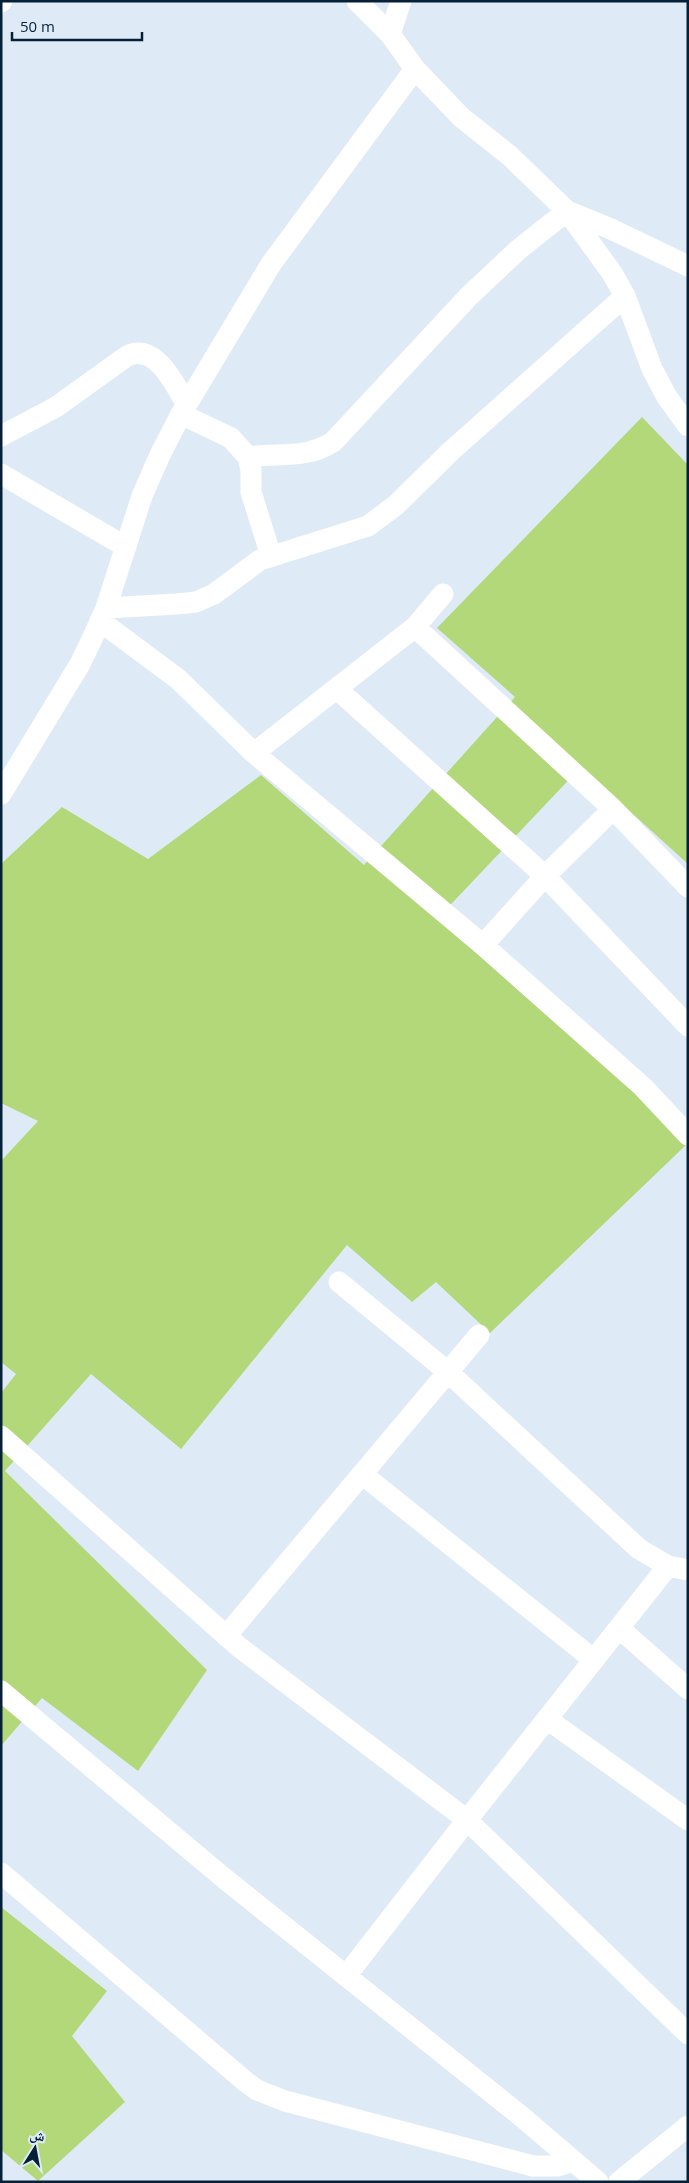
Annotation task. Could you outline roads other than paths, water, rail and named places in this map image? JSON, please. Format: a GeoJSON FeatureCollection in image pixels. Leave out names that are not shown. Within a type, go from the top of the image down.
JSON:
{"type":"FeatureCollection","features":[{"type":"Feature","properties":{"kind":"street"},"geometry":{"type":"LineString","coordinates":[[357,1],[390,34],[416,69],[461,117],[510,156],[566,211],[612,273],[626,296],[652,369],[688,426]]}},
{"type":"Feature","properties":{"kind":"street"},"geometry":{"type":"LineString","coordinates":[[390,34],[401,1]]}},
{"type":"Feature","properties":{"kind":"street"},"geometry":{"type":"LineString","coordinates":[[1,794],[80,664],[103,614],[142,496],[160,455],[184,410],[252,292],[271,264],[416,69]]}},
{"type":"Feature","properties":{"kind":"street"},"geometry":{"type":"LineString","coordinates":[[566,211],[610,229],[688,266]]}},
{"type":"Feature","properties":{"kind":"street"},"geometry":{"type":"LineString","coordinates":[[248,457],[303,455],[322,449],[333,442],[469,296],[518,250],[566,211]]}},
{"type":"Feature","properties":{"kind":"street"},"geometry":{"type":"LineString","coordinates":[[103,614],[196,602],[214,594],[252,565],[271,556],[368,526],[396,505],[451,451],[626,296]]}},
{"type":"Feature","properties":{"kind":"street"},"geometry":{"type":"LineString","coordinates":[[1,436],[56,407],[127,356],[136,352],[147,354],[162,367],[184,410],[231,438],[248,457],[252,470],[252,492],[271,556]]}},
{"type":"Feature","properties":{"kind":"street"},"geometry":{"type":"LineString","coordinates":[[1,474],[126,547]]}},
{"type":"Feature","properties":{"kind":"street"},"geometry":{"type":"LineString","coordinates":[[254,753],[416,627],[443,594]]}},
{"type":"Feature","properties":{"kind":"street"},"geometry":{"type":"LineString","coordinates":[[103,614],[178,679],[254,753],[483,945],[643,1087],[685,1127]]}},
{"type":"Feature","properties":{"kind":"street"},"geometry":{"type":"LineString","coordinates":[[416,627],[613,809],[688,888]]}},
{"type":"Feature","properties":{"kind":"street"},"geometry":{"type":"LineString","coordinates":[[337,689],[545,876],[688,1026]]}},
{"type":"Feature","properties":{"kind":"street"},"geometry":{"type":"LineString","coordinates":[[483,945],[545,876],[613,809]]}},
{"type":"Feature","properties":{"kind":"street"},"geometry":{"type":"LineString","coordinates":[[339,1282],[448,1372],[639,1549],[678,1568],[619,1628],[346,1976]]}},
{"type":"Feature","properties":{"kind":"street"},"geometry":{"type":"LineString","coordinates":[[226,1636],[480,1335]]}},
{"type":"Feature","properties":{"kind":"street"},"geometry":{"type":"LineString","coordinates":[[1,1436],[226,1636],[282,1681],[467,1820],[688,2034]]}},
{"type":"Feature","properties":{"kind":"street"},"geometry":{"type":"LineString","coordinates":[[362,1474],[594,1660]]}},
{"type":"Feature","properties":{"kind":"street"},"geometry":{"type":"LineString","coordinates":[[619,1628],[688,1689]]}},
{"type":"Feature","properties":{"kind":"street"},"geometry":{"type":"LineString","coordinates":[[1,1691],[225,1879],[598,2182]]}},
{"type":"Feature","properties":{"kind":"street"},"geometry":{"type":"LineString","coordinates":[[547,1719],[688,1820]]}},
{"type":"Feature","properties":{"kind":"street"},"geometry":{"type":"LineString","coordinates":[[1,1873],[138,1992],[257,2090],[285,2101],[533,2166],[558,2166],[574,2161]]}},
{"type":"Feature","properties":{"kind":"street"},"geometry":{"type":"LineString","coordinates":[[619,2182],[688,2126]]}}]}
